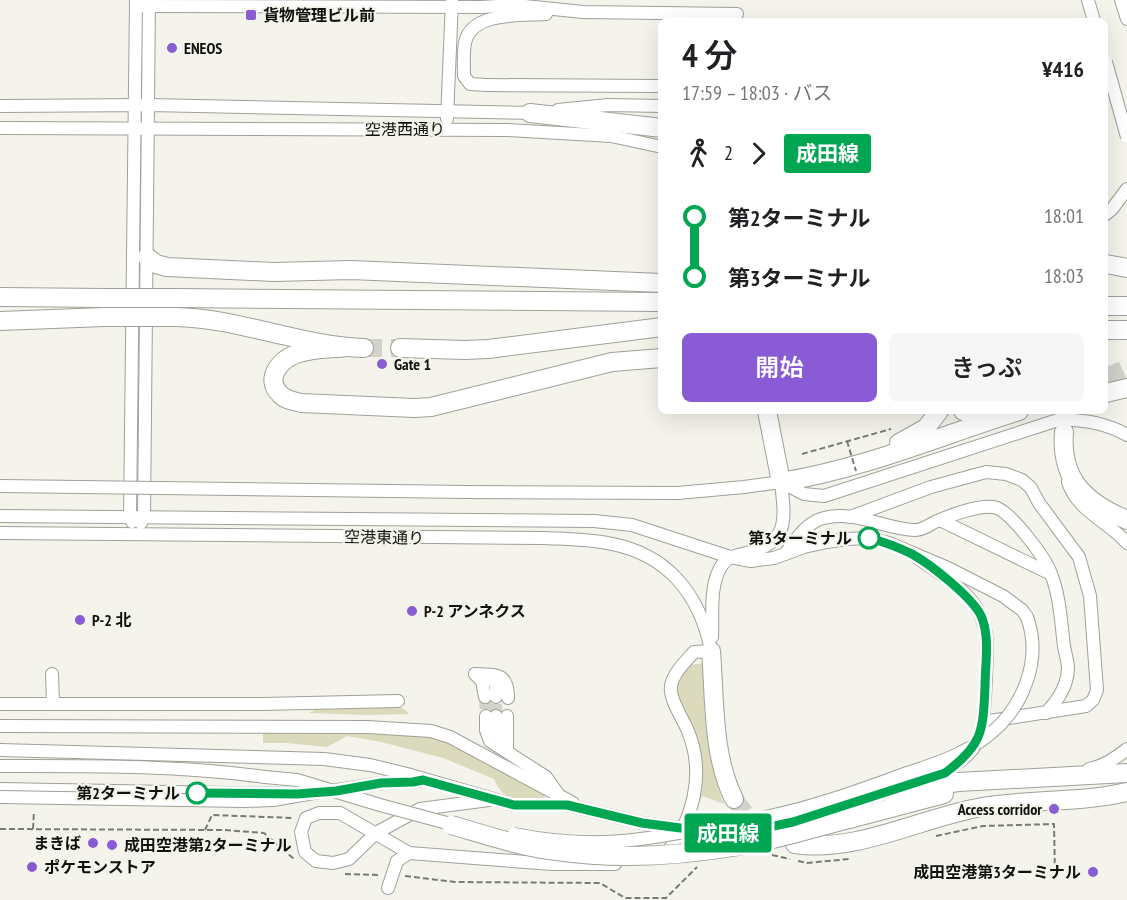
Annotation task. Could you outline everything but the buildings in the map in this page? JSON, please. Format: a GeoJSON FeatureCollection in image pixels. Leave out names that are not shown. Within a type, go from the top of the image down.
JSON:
{"type":"FeatureCollection","features":[{"type":"Feature","properties":{"kind":"highway"},"geometry":{"type":"LineString","coordinates":[[530,113],[658,128]]}},
{"type":"Feature","properties":{"kind":"highway"},"geometry":{"type":"LineString","coordinates":[[147,257],[156,264],[167,267],[274,272],[351,270],[658,283]]}},
{"type":"Feature","properties":{"kind":"highway"},"geometry":{"type":"LineString","coordinates":[[1108,266],[1127,268]]}},
{"type":"Feature","properties":{"kind":"highway"},"geometry":{"type":"LineString","coordinates":[[0,297],[658,302]]}},
{"type":"Feature","properties":{"kind":"highway"},"geometry":{"type":"LineString","coordinates":[[1108,306],[1127,306]]}},
{"type":"Feature","properties":{"kind":"highway"},"geometry":{"type":"LineString","coordinates":[[0,321],[25,322],[105,317],[199,318],[355,348],[307,351],[284,360],[277,367],[274,376],[279,394],[301,403],[431,407],[612,362],[658,358]]}},
{"type":"Feature","properties":{"kind":"highway"},"geometry":{"type":"LineString","coordinates":[[0,327],[25,322]]}},
{"type":"Feature","properties":{"kind":"highway"},"geometry":{"type":"LineString","coordinates":[[400,348],[488,349],[658,328]]}},
{"type":"Feature","properties":{"kind":"highway"},"geometry":{"type":"LineString","coordinates":[[1108,330],[1127,330]]}},
{"type":"Feature","properties":{"kind":"highway"},"geometry":{"type":"LineString","coordinates":[[1108,393],[1127,388]]}},
{"type":"Feature","properties":{"kind":"highway"},"geometry":{"type":"LineString","coordinates":[[767,414],[781,482]]}},
{"type":"Feature","properties":{"kind":"highway"},"geometry":{"type":"LineString","coordinates":[[781,482],[812,469],[898,444],[926,428],[937,414]]}},
{"type":"Feature","properties":{"kind":"highway"},"geometry":{"type":"LineString","coordinates":[[970,414],[977,417],[994,414]]}},
{"type":"Feature","properties":{"kind":"highway"},"geometry":{"type":"LineString","coordinates":[[781,482],[807,478],[867,461],[1010,414]]}},
{"type":"Feature","properties":{"kind":"highway"},"geometry":{"type":"LineString","coordinates":[[1064,432],[1064,454],[1070,475],[1082,493],[1099,507],[1127,520]]}},
{"type":"Feature","properties":{"kind":"highway"},"geometry":{"type":"LineString","coordinates":[[711,651],[718,749],[725,782],[734,799]]}},
{"type":"Feature","properties":{"kind":"highway"},"geometry":{"type":"LineString","coordinates":[[891,792],[1001,778],[1126,773]]}},
{"type":"Feature","properties":{"kind":"highway"},"geometry":{"type":"LineString","coordinates":[[1041,800],[1126,773]]}},
{"type":"Feature","properties":{"kind":"highway"},"geometry":{"type":"LineString","coordinates":[[451,825],[525,846],[556,851],[633,857],[671,855],[741,846],[1001,778]]}},
{"type":"Feature","properties":{"kind":"highway"},"geometry":{"type":"LineString","coordinates":[[795,844],[828,846],[847,843],[960,811],[1041,800],[1103,797],[1127,792]]}},
{"type":"Feature","properties":{"kind":"street"},"geometry":{"type":"LineString","coordinates":[[703,0],[703,14]]}},
{"type":"Feature","properties":{"kind":"street"},"geometry":{"type":"LineString","coordinates":[[142,3],[452,3],[481,7],[515,5],[583,12],[703,14],[737,17],[737,0]]}},
{"type":"Feature","properties":{"kind":"street"},"geometry":{"type":"LineString","coordinates":[[1088,0],[1093,18]]}},
{"type":"Feature","properties":{"kind":"street"},"geometry":{"type":"LineString","coordinates":[[1121,0],[1127,19]]}},
{"type":"Feature","properties":{"kind":"street"},"geometry":{"type":"LineString","coordinates":[[137,534],[144,516],[149,105],[142,3]]}},
{"type":"Feature","properties":{"kind":"street"},"geometry":{"type":"LineString","coordinates":[[137,534],[130,516],[134,128],[142,3]]}},
{"type":"Feature","properties":{"kind":"street"},"geometry":{"type":"LineString","coordinates":[[446,129],[452,3]]}},
{"type":"Feature","properties":{"kind":"street"},"geometry":{"type":"LineString","coordinates":[[583,12],[488,19],[473,27],[465,41],[464,76],[470,84],[486,85],[658,86]]}},
{"type":"Feature","properties":{"kind":"street"},"geometry":{"type":"LineString","coordinates":[[1108,69],[1127,137]]}},
{"type":"Feature","properties":{"kind":"street","name":"空港西通り"},"geometry":{"type":"LineString","coordinates":[[0,106],[149,105],[530,113],[608,105],[658,106]]}},
{"type":"Feature","properties":{"kind":"street","name":"空港西通り"},"geometry":{"type":"LineString","coordinates":[[1,128],[507,130],[611,136],[658,146]]}},
{"type":"Feature","properties":{"kind":"street"},"geometry":{"type":"LineString","coordinates":[[1108,212],[1127,189]]}},
{"type":"Feature","properties":{"kind":"street"},"geometry":{"type":"LineString","coordinates":[[0,486],[678,493],[781,482],[804,494],[814,496],[834,494],[1058,420],[1093,422],[1127,435]]}},
{"type":"Feature","properties":{"kind":"street"},"geometry":{"type":"LineString","coordinates":[[1064,454],[1067,477],[1075,496],[1088,511],[1127,543]]}},
{"type":"Feature","properties":{"kind":"street"},"geometry":{"type":"LineString","coordinates":[[850,517],[931,488],[986,472],[1006,474],[1022,480],[1031,488],[1079,557],[1090,596],[1097,690],[1093,700],[1086,706],[983,722]]}},
{"type":"Feature","properties":{"kind":"street"},"geometry":{"type":"LineString","coordinates":[[493,799],[420,809],[376,833],[349,859],[333,863],[316,861],[305,852],[301,832],[306,818],[319,813],[340,813],[376,833],[409,853],[552,864],[645,865],[663,857],[674,845],[687,819],[697,785],[695,750],[672,696],[671,686],[681,666],[694,652],[711,651],[716,578],[724,563],[730,557],[749,553],[768,545],[781,531],[784,520],[781,482]]}},
{"type":"Feature","properties":{"kind":"street"},"geometry":{"type":"LineString","coordinates":[[784,555],[804,530],[815,521],[836,516],[916,531],[940,520],[982,507],[996,508],[1007,514],[1041,556],[1051,574],[1061,618],[1068,669],[1064,689],[1046,713]]}},
{"type":"Feature","properties":{"kind":"street","name":"空港東通り"},"geometry":{"type":"LineString","coordinates":[[0,516],[594,520],[640,528],[730,557],[751,561],[784,555],[804,547],[827,542],[857,538],[869,538],[889,543],[914,555]]}},
{"type":"Feature","properties":{"kind":"street"},"geometry":{"type":"LineString","coordinates":[[940,520],[1051,574]]}},
{"type":"Feature","properties":{"kind":"street","name":"空港東通り"},"geometry":{"type":"LineString","coordinates":[[0,533],[543,538],[607,543],[648,557],[680,581],[701,613],[711,651]]}},
{"type":"Feature","properties":{"kind":"street"},"geometry":{"type":"LineString","coordinates":[[0,766],[144,766],[232,772],[297,780],[451,825],[547,839],[622,842],[776,815],[932,764],[974,746],[1005,720],[1020,699],[1027,684],[1032,661],[1033,640],[1027,617],[1022,610],[1003,596],[948,568],[914,555]]}},
{"type":"Feature","properties":{"kind":"street"},"geometry":{"type":"LineString","coordinates":[[0,750],[324,759],[370,765],[514,805],[567,805],[642,823],[682,829],[719,833],[750,831],[793,822],[945,773],[963,760],[979,739],[983,722],[986,636],[982,617],[964,594],[914,555]]}},
{"type":"Feature","properties":{"kind":"street"},"geometry":{"type":"LineString","coordinates":[[52,674],[53,703]]}},
{"type":"Feature","properties":{"kind":"street"},"geometry":{"type":"LineString","coordinates":[[475,674],[504,678],[508,684],[496,697],[475,674]]}},
{"type":"Feature","properties":{"kind":"street"},"geometry":{"type":"LineString","coordinates":[[0,704],[262,704],[398,701]]}},
{"type":"Feature","properties":{"kind":"street"},"geometry":{"type":"LineString","coordinates":[[496,716],[501,748],[546,777],[561,798]]}},
{"type":"Feature","properties":{"kind":"street"},"geometry":{"type":"LineString","coordinates":[[0,726],[368,727],[431,731],[450,737],[561,798],[590,810]]}},
{"type":"Feature","properties":{"kind":"street"},"geometry":{"type":"LineString","coordinates":[[1057,776],[1099,767],[1114,760],[1127,749]]}},
{"type":"Feature","properties":{"kind":"street"},"geometry":{"type":"LineString","coordinates":[[0,789],[297,794],[423,780]]}},
{"type":"Feature","properties":{"kind":"street"},"geometry":{"type":"LineString","coordinates":[[0,797],[245,801],[273,800],[332,790]]}},
{"type":"Feature","properties":{"kind":"street"},"geometry":{"type":"LineString","coordinates":[[388,888],[397,861],[409,853]]}},
{"type":"Feature","properties":{"kind":"path"},"geometry":{"type":"LineString","coordinates":[[802,454],[891,429]]}},
{"type":"Feature","properties":{"kind":"path"},"geometry":{"type":"LineString","coordinates":[[847,441],[856,471]]}},
{"type":"Feature","properties":{"kind":"path"},"geometry":{"type":"LineString","coordinates":[[33,829],[34,802]]}},
{"type":"Feature","properties":{"kind":"path"},"geometry":{"type":"LineString","coordinates":[[205,830],[212,815],[306,818]]}},
{"type":"Feature","properties":{"kind":"green space"},"geometry":{"type":"Polygon","coordinates":[[[704,663],[704,699],[709,752],[724,804],[702,796],[698,806],[695,805],[701,776],[675,686],[688,665],[704,663]]]}},
{"type":"Feature","properties":{"kind":"green space"},"geometry":{"type":"Polygon","coordinates":[[[393,705],[404,709],[409,714],[309,713],[318,708],[393,705]]]}},
{"type":"Feature","properties":{"kind":"green space"},"geometry":{"type":"Polygon","coordinates":[[[265,731],[430,735],[467,750],[544,795],[545,798],[515,799],[503,792],[494,779],[443,758],[381,742],[347,736],[327,747],[263,743],[265,731]]]}},
{"type":"Feature","properties":{"kind":"tunnel"},"geometry":{"type":"LineString","coordinates":[[364,348],[400,348]]}},
{"type":"Feature","properties":{"kind":"tunnel"},"geometry":{"type":"LineString","coordinates":[[1108,376],[1127,368]]}},
{"type":"Feature","properties":{"kind":"tunnel"},"geometry":{"type":"LineString","coordinates":[[485,697],[486,716]]}},
{"type":"Feature","properties":{"kind":"tunnel"},"geometry":{"type":"LineString","coordinates":[[496,697],[496,716]]}},
{"type":"Feature","properties":{"kind":"tunnel"},"geometry":{"type":"LineString","coordinates":[[734,799],[745,813],[766,830]]}},
{"type":"Feature","properties":{"kind":"bus line","name":"成田線"},"geometry":{"type":"LineString","coordinates":[[197,793],[297,794],[423,780],[514,805],[567,805],[642,823],[719,833],[750,831],[793,822],[945,773],[963,760],[979,739],[983,722],[986,636],[982,617],[964,594],[914,555],[889,543],[869,538]]}},
{"type":"Feature","properties":{"kind":"place","name":"貨物管理ビル前"},"geometry":{"type":"Point","coordinates":[251,15]}},
{"type":"Feature","properties":{"kind":"place","name":"ENEOS"},"geometry":{"type":"Point","coordinates":[172,48]}},
{"type":"Feature","properties":{"kind":"place","name":"Gate 1"},"geometry":{"type":"Point","coordinates":[382,364]}},
{"type":"Feature","properties":{"kind":"place","name":"第3ターミナル"},"geometry":{"type":"Point","coordinates":[869,538]}},
{"type":"Feature","properties":{"kind":"place","name":"P-2 アンネクス"},"geometry":{"type":"Point","coordinates":[412,611]}},
{"type":"Feature","properties":{"kind":"place","name":"P-2 北"},"geometry":{"type":"Point","coordinates":[80,620]}},
{"type":"Feature","properties":{"kind":"place","name":"第2ターミナル"},"geometry":{"type":"Point","coordinates":[197,793]}},
{"type":"Feature","properties":{"kind":"place","name":"Access corridor"},"geometry":{"type":"Point","coordinates":[1054,809]}},
{"type":"Feature","properties":{"kind":"place","name":"まきば"},"geometry":{"type":"Point","coordinates":[93,843]}},
{"type":"Feature","properties":{"kind":"place","name":"成田空港第2ターミナル"},"geometry":{"type":"Point","coordinates":[112,845]}},
{"type":"Feature","properties":{"kind":"place","name":"ポケモンストア"},"geometry":{"type":"Point","coordinates":[32,867]}},
{"type":"Feature","properties":{"kind":"place","name":"成田空港第3ターミナル"},"geometry":{"type":"Point","coordinates":[1093,872]}}]}
